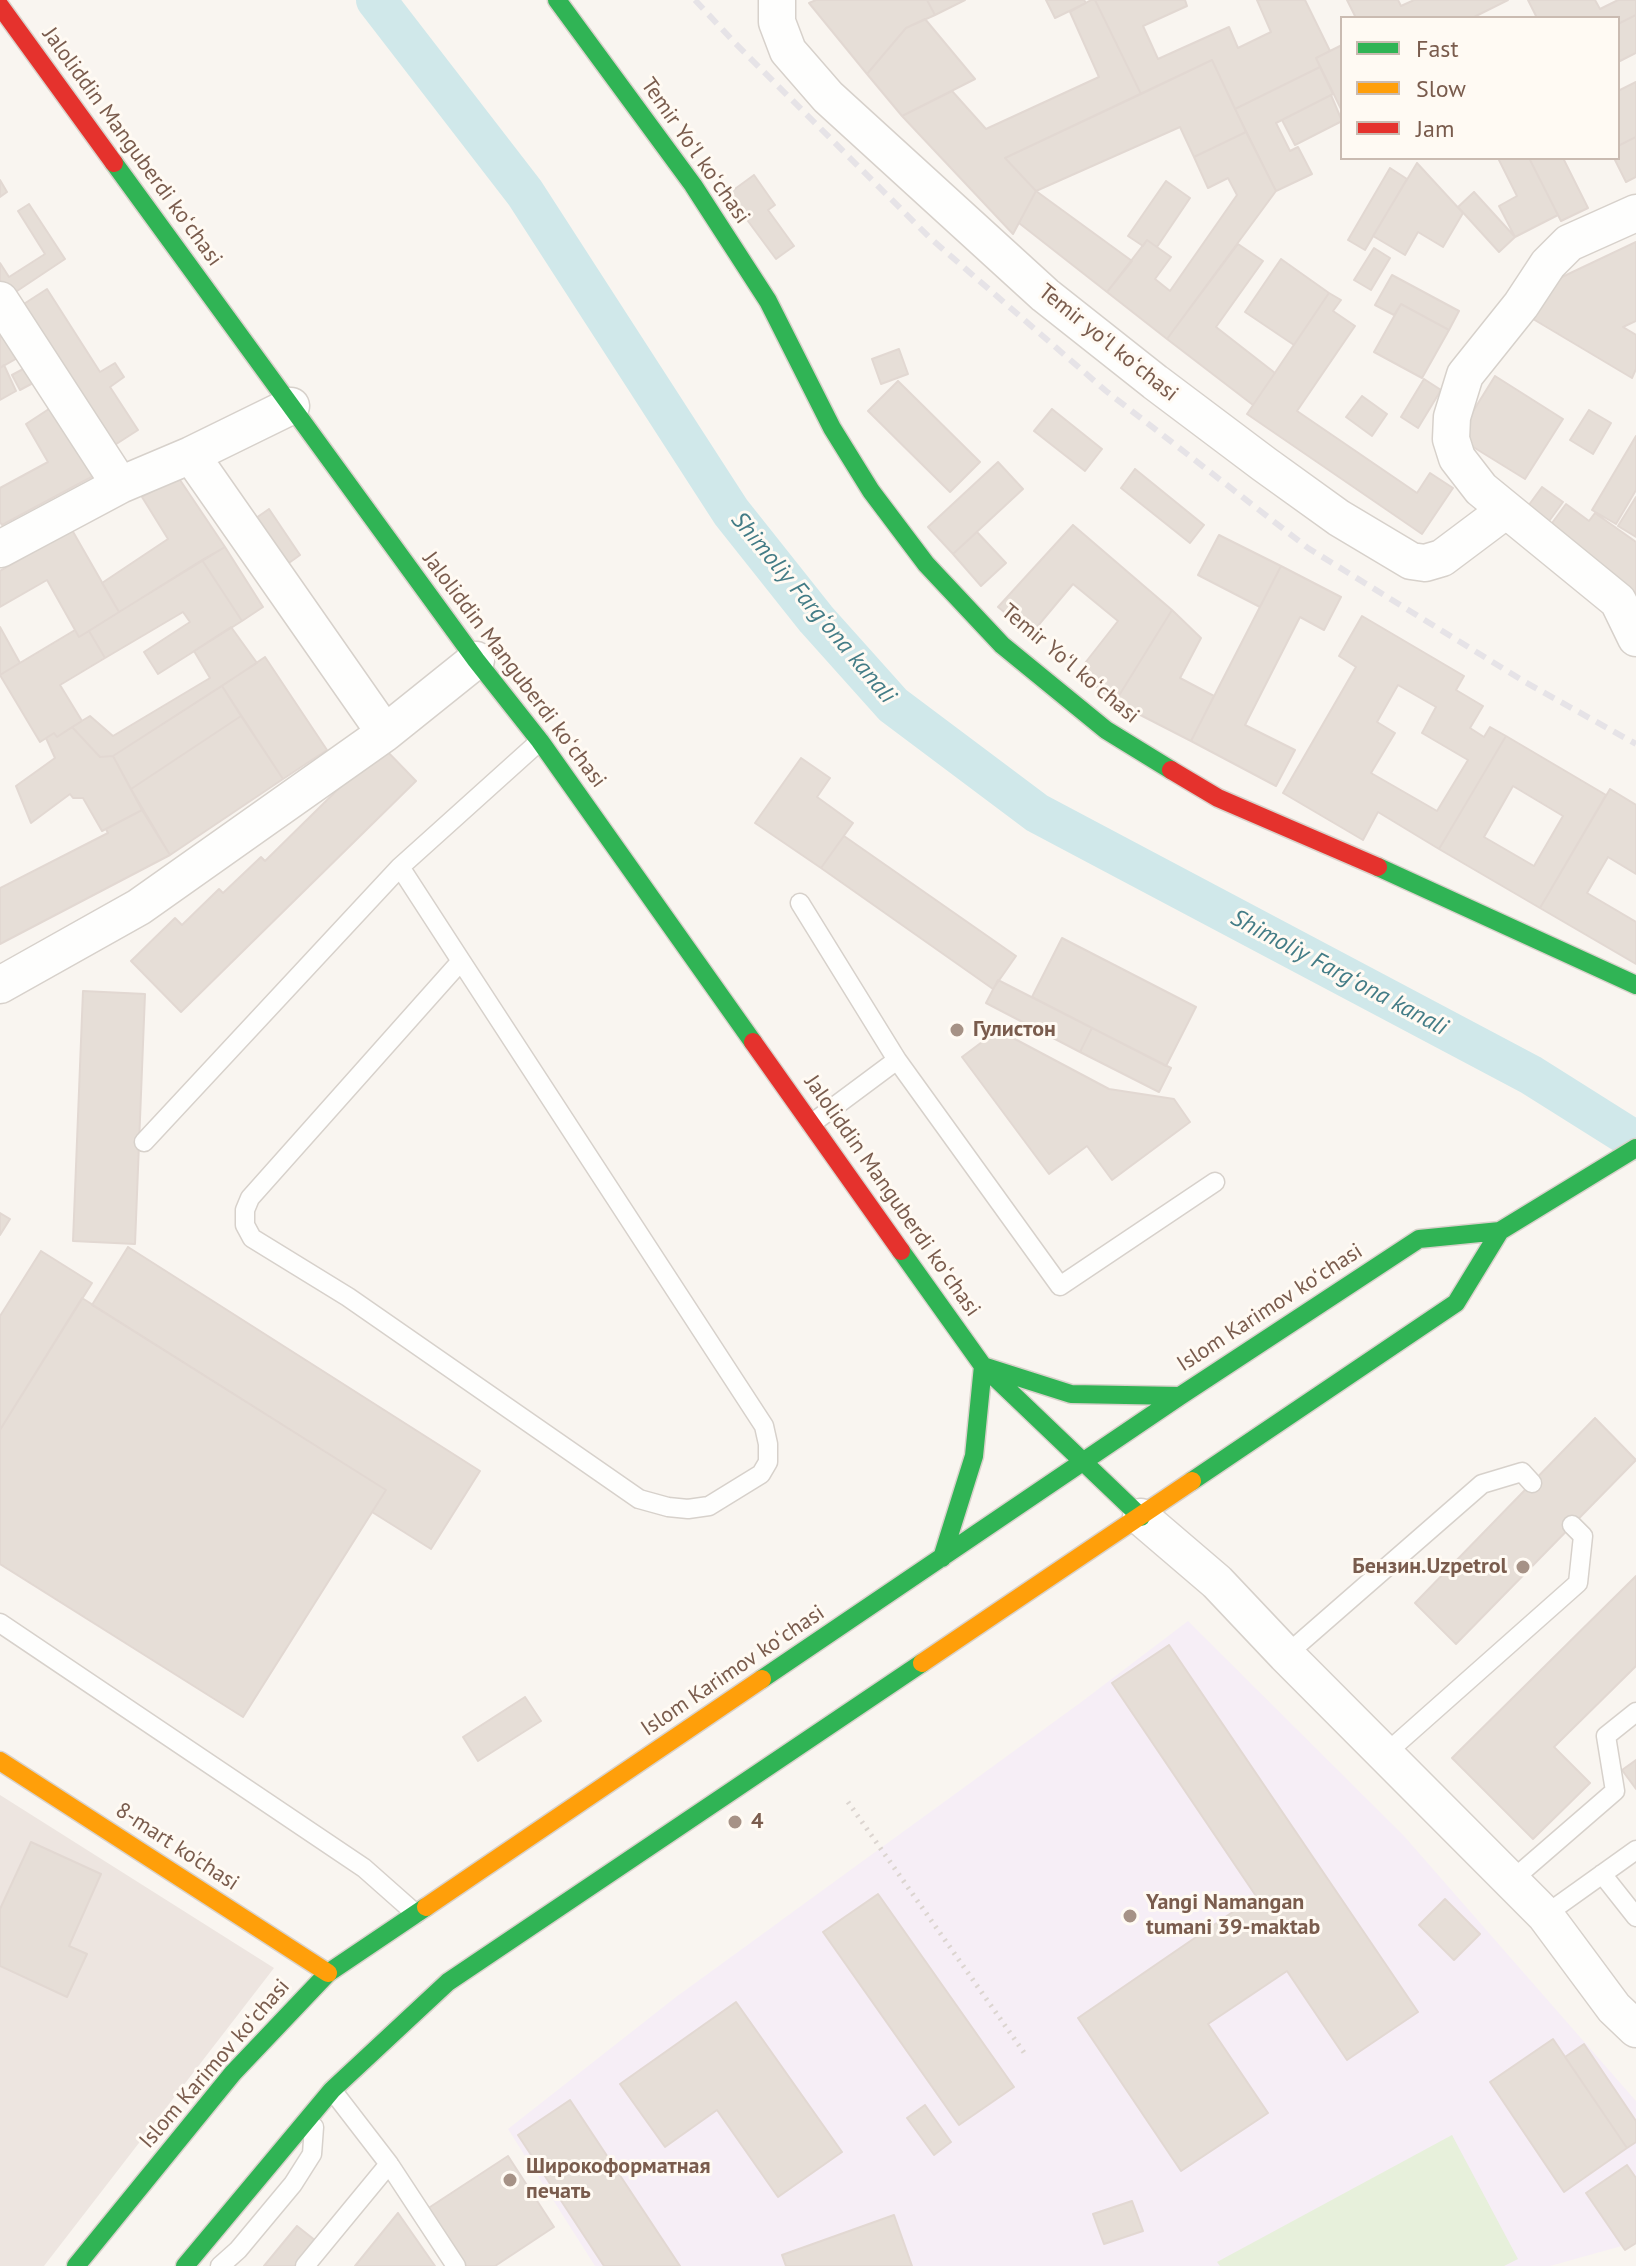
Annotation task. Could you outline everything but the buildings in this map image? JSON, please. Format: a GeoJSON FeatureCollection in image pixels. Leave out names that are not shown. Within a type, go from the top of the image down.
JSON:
{"type":"FeatureCollection","features":[{"type":"Feature","properties":{"kind":"main road","name":"Temir Yoʻl koʻchasi"},"geometry":{"type":"LineString","coordinates":[[557,0],[693,185],[768,301],[832,428],[871,491],[926,564],[1002,645],[1106,730],[1218,798],[1358,858],[1636,985]]}},
{"type":"Feature","properties":{"kind":"main road","name":"Jaloliddin Manguberdi koʻchasi"},"geometry":{"type":"LineString","coordinates":[[0,6],[476,660],[540,741],[983,1366],[1141,1517]]}},
{"type":"Feature","properties":{"kind":"main road","name":"Islom Karimov koʻchasi"},"geometry":{"type":"LineString","coordinates":[[76,2266],[233,2073],[328,1973],[1180,1396],[1419,1239],[1500,1231],[1636,1148]]}},
{"type":"Feature","properties":{"kind":"main road","name":"Islom Karimov koʻchasi"},"geometry":{"type":"LineString","coordinates":[[185,2266],[332,2090],[448,1982],[1456,1303],[1500,1231]]}},
{"type":"Feature","properties":{"kind":"main road"},"geometry":{"type":"LineString","coordinates":[[942,1558],[974,1456],[983,1366],[1071,1394],[1180,1396]]}},
{"type":"Feature","properties":{"kind":"main road","name":"8-mart ko'chasi"},"geometry":{"type":"LineString","coordinates":[[0,1761],[328,1973]]}},
{"type":"Feature","properties":{"kind":"street","name":"Temir yoʻl koʻchasi"},"geometry":{"type":"LineString","coordinates":[[777,0],[777,22],[788,51],[828,97],[1045,295],[1326,509],[1411,561],[1425,563],[1442,558],[1506,510]]}},
{"type":"Feature","properties":{"kind":"street"},"geometry":{"type":"LineString","coordinates":[[1636,213],[1569,243],[1548,264],[1521,305],[1465,375],[1452,417],[1451,439],[1457,458],[1481,489],[1618,601],[1636,638]]}},
{"type":"Feature","properties":{"kind":"street"},"geometry":{"type":"LineString","coordinates":[[0,300],[120,485]]}},
{"type":"Feature","properties":{"kind":"street"},"geometry":{"type":"LineString","coordinates":[[0,549],[120,485],[191,455],[291,406]]}},
{"type":"Feature","properties":{"kind":"street"},"geometry":{"type":"LineString","coordinates":[[191,455],[385,733]]}},
{"type":"Feature","properties":{"kind":"street"},"geometry":{"type":"LineString","coordinates":[[0,985],[139,907],[385,733],[476,660]]}},
{"type":"Feature","properties":{"kind":"street"},"geometry":{"type":"LineString","coordinates":[[1141,1517],[1217,1582],[1384,1755],[1545,1915],[1614,2008],[1636,2029]]}},
{"type":"Feature","properties":{"kind":"lane"},"geometry":{"type":"LineString","coordinates":[[144,1142],[400,867],[540,741]]}},
{"type":"Feature","properties":{"kind":"lane"},"geometry":{"type":"LineString","coordinates":[[400,867],[764,1426],[768,1462],[761,1474],[709,1506],[688,1509],[639,1499],[348,1297],[252,1238],[245,1225],[245,1210],[250,1198],[461,961]]}},
{"type":"Feature","properties":{"kind":"lane"},"geometry":{"type":"LineString","coordinates":[[800,903],[897,1060],[1060,1286],[1215,1182]]}},
{"type":"Feature","properties":{"kind":"lane"},"geometry":{"type":"LineString","coordinates":[[811,1124],[897,1060]]}},
{"type":"Feature","properties":{"kind":"lane"},"geometry":{"type":"LineString","coordinates":[[1286,1655],[1482,1484],[1522,1472],[1532,1483]]}},
{"type":"Feature","properties":{"kind":"lane"},"geometry":{"type":"LineString","coordinates":[[1384,1755],[1578,1583],[1583,1536],[1572,1525]]}},
{"type":"Feature","properties":{"kind":"lane"},"geometry":{"type":"LineString","coordinates":[[0,1623],[364,1868],[416,1914]]}},
{"type":"Feature","properties":{"kind":"lane"},"geometry":{"type":"LineString","coordinates":[[1511,1881],[1615,1791],[1606,1736],[1636,1712]]}},
{"type":"Feature","properties":{"kind":"lane"},"geometry":{"type":"LineString","coordinates":[[1545,1915],[1636,1850]]}},
{"type":"Feature","properties":{"kind":"lane"},"geometry":{"type":"LineString","coordinates":[[1602,1874],[1636,1917]]}},
{"type":"Feature","properties":{"kind":"lane"},"geometry":{"type":"LineString","coordinates":[[332,2090],[389,2164],[456,2266]]}},
{"type":"Feature","properties":{"kind":"lane"},"geometry":{"type":"LineString","coordinates":[[220,2266],[238,2250],[293,2184],[312,2154],[316,2109]]}},
{"type":"Feature","properties":{"kind":"lane"},"geometry":{"type":"LineString","coordinates":[[305,2266],[389,2164]]}},
{"type":"Feature","properties":{"kind":"path"},"geometry":{"type":"LineString","coordinates":[[848,1802],[1025,2054]]}},
{"type":"Feature","properties":{"kind":"shaded area","name":"Yangi Namangan tumani 39-maktab"},"geometry":{"type":"Polygon","coordinates":[[[1188,1621],[1404,1836],[1636,2101],[1636,2242],[1550,2266],[595,2266],[508,2129],[676,1997],[1188,1621]]]}},
{"type":"Feature","properties":{"kind":"shaded area"},"geometry":{"type":"Polygon","coordinates":[[[0,1795],[274,1968],[44,2266],[0,2266],[0,1795]]]}},
{"type":"Feature","properties":{"kind":"green space"},"geometry":{"type":"Polygon","coordinates":[[[1452,2135],[1518,2259],[1504,2266],[1220,2266],[1217,2262],[1452,2135]]]}},
{"type":"Feature","properties":{"kind":"waterway","name":"Shimoliy Fargʻona kanali"},"geometry":{"type":"LineString","coordinates":[[376,0],[525,193],[731,512],[816,619],[893,705],[1037,813],[1531,1075],[1636,1141]]}},
{"type":"Feature","properties":{"kind":"railway"},"geometry":{"type":"LineString","coordinates":[[695,0],[930,238],[1106,391],[1308,548],[1525,682],[1636,744]]}},
{"type":"Feature","properties":{"kind":"traffic: fast"},"geometry":{"type":"LineString","coordinates":[[557,0],[693,185],[768,301],[832,428],[871,491],[926,564],[1002,645],[1106,730],[1171,770]]}},
{"type":"Feature","properties":{"kind":"traffic: fast"},"geometry":{"type":"LineString","coordinates":[[114,163],[476,660],[540,741],[753,1042]]}},
{"type":"Feature","properties":{"kind":"traffic: fast"},"geometry":{"type":"LineString","coordinates":[[1378,867],[1636,985]]}},
{"type":"Feature","properties":{"kind":"traffic: fast"},"geometry":{"type":"LineString","coordinates":[[762,1679],[1180,1396],[1419,1239],[1500,1231],[1636,1148]]}},
{"type":"Feature","properties":{"kind":"traffic: fast"},"geometry":{"type":"LineString","coordinates":[[1192,1481],[1456,1303],[1500,1231]]}},
{"type":"Feature","properties":{"kind":"traffic: fast"},"geometry":{"type":"LineString","coordinates":[[901,1251],[983,1366],[1141,1517]]}},
{"type":"Feature","properties":{"kind":"traffic: fast"},"geometry":{"type":"LineString","coordinates":[[942,1558],[974,1456],[983,1366],[1071,1394],[1180,1396]]}},
{"type":"Feature","properties":{"kind":"traffic: fast"},"geometry":{"type":"LineString","coordinates":[[185,2266],[332,2090],[448,1982],[922,1663]]}},
{"type":"Feature","properties":{"kind":"traffic: fast"},"geometry":{"type":"LineString","coordinates":[[76,2266],[233,2073],[328,1973],[426,1907]]}},
{"type":"Feature","properties":{"kind":"traffic: slow"},"geometry":{"type":"LineString","coordinates":[[922,1663],[1192,1481]]}},
{"type":"Feature","properties":{"kind":"traffic: slow"},"geometry":{"type":"LineString","coordinates":[[426,1907],[762,1679]]}},
{"type":"Feature","properties":{"kind":"traffic: slow"},"geometry":{"type":"LineString","coordinates":[[0,1761],[328,1973]]}},
{"type":"Feature","properties":{"kind":"traffic: jam"},"geometry":{"type":"LineString","coordinates":[[0,6],[114,163]]}},
{"type":"Feature","properties":{"kind":"traffic: jam"},"geometry":{"type":"LineString","coordinates":[[1171,770],[1218,798],[1378,867]]}},
{"type":"Feature","properties":{"kind":"traffic: jam"},"geometry":{"type":"LineString","coordinates":[[753,1042],[901,1251]]}},
{"type":"Feature","properties":{"kind":"place","name":"Гулистон"},"geometry":{"type":"Point","coordinates":[957,1030]}},
{"type":"Feature","properties":{"kind":"place","name":"Бензин.Uzpetrol"},"geometry":{"type":"Point","coordinates":[1523,1567]}},
{"type":"Feature","properties":{"kind":"place","name":"4"},"geometry":{"type":"Point","coordinates":[735,1822]}},
{"type":"Feature","properties":{"kind":"place","name":"Yangi Namangan tumani 39-maktab"},"geometry":{"type":"Point","coordinates":[1130,1916]}},
{"type":"Feature","properties":{"kind":"place","name":"Широкоформатная печать"},"geometry":{"type":"Point","coordinates":[510,2180]}}]}
